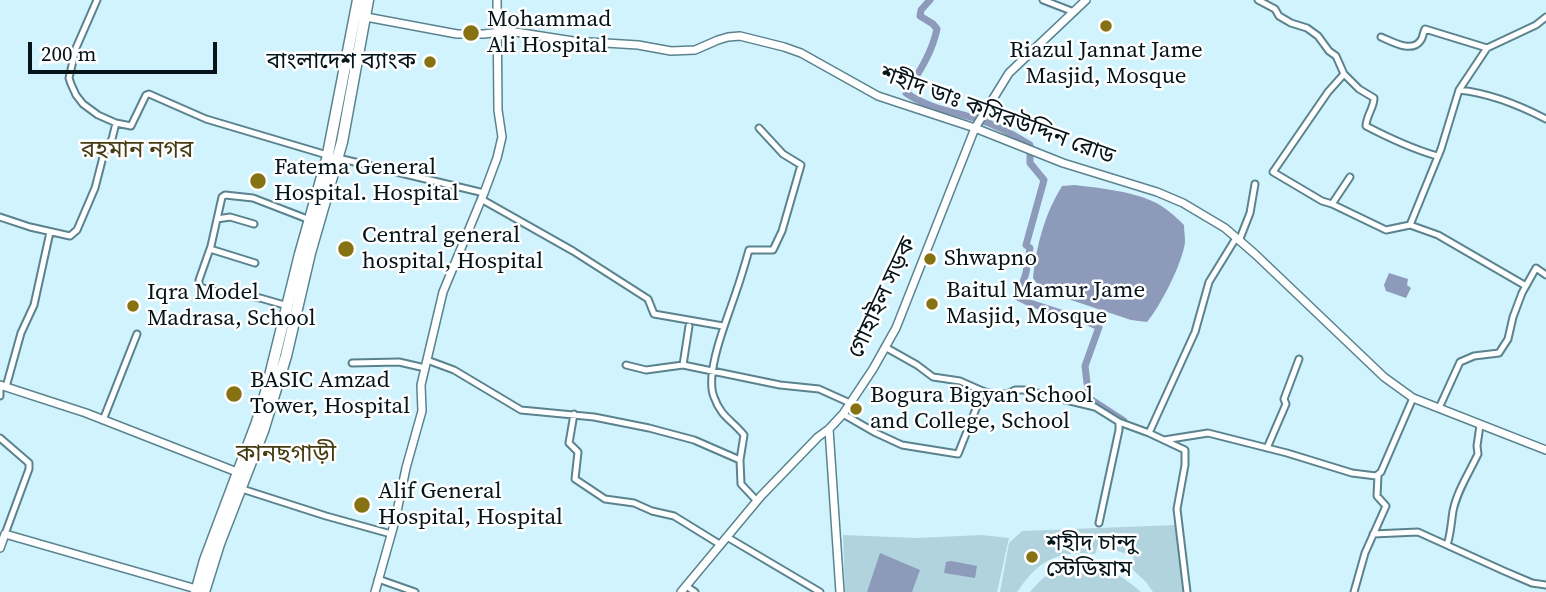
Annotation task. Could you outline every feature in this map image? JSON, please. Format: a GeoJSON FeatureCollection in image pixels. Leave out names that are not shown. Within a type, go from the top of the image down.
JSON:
{"type":"FeatureCollection","features":[{"type":"Feature","properties":{"kind":"highway"},"geometry":{"type":"LineString","coordinates":[[200,591],[242,489],[242,474],[310,220],[333,157],[358,0]]}},
{"type":"Feature","properties":{"kind":"highway"},"geometry":{"type":"LineString","coordinates":[[200,591],[205,560],[263,430],[286,356],[368,0]]}},
{"type":"Feature","properties":{"kind":"street"},"geometry":{"type":"LineString","coordinates":[[97,0],[82,33],[69,78],[76,96],[98,115],[131,126],[146,95],[149,94],[206,119],[333,157],[483,196],[648,299],[654,314],[723,326]]}},
{"type":"Feature","properties":{"kind":"street"},"geometry":{"type":"LineString","coordinates":[[375,592],[422,411],[421,385],[443,292],[483,196],[502,137],[498,110],[497,0]]}},
{"type":"Feature","properties":{"kind":"street"},"geometry":{"type":"LineString","coordinates":[[1043,0],[1074,12]]}},
{"type":"Feature","properties":{"kind":"street","name":"গোহাইল সড়ক"},"geometry":{"type":"LineString","coordinates":[[684,589],[757,501],[843,414],[896,328],[982,117],[1009,73],[1086,0]]}},
{"type":"Feature","properties":{"kind":"street"},"geometry":{"type":"LineString","coordinates":[[1258,0],[1275,9],[1279,16],[1318,36],[1336,57],[1344,74],[1359,89],[1374,98],[1366,121],[1367,126],[1414,149],[1437,156]]}},
{"type":"Feature","properties":{"kind":"street"},"geometry":{"type":"LineString","coordinates":[[1410,225],[1459,90],[1487,48],[1546,17]]}},
{"type":"Feature","properties":{"kind":"street","name":"শহীদ ডাঃ কসিরউদ্দিন রোড"},"geometry":{"type":"LineString","coordinates":[[366,18],[457,34],[509,31],[671,51],[695,50],[728,37],[740,36],[801,53],[878,96],[977,126],[1049,158],[1183,203],[1238,239],[1384,377],[1413,398],[1546,450]]}},
{"type":"Feature","properties":{"kind":"street"},"geometry":{"type":"LineString","coordinates":[[1381,37],[1403,46],[1412,46],[1422,40],[1425,29],[1487,48]]}},
{"type":"Feature","properties":{"kind":"street"},"geometry":{"type":"LineString","coordinates":[[1344,74],[1328,92],[1273,172],[1322,201],[1386,230],[1410,225],[1438,235],[1526,286]]}},
{"type":"Feature","properties":{"kind":"street"},"geometry":{"type":"LineString","coordinates":[[1459,90],[1486,94],[1546,119]]}},
{"type":"Feature","properties":{"kind":"street"},"geometry":{"type":"LineString","coordinates":[[0,217],[70,236],[77,230],[95,187],[116,123]]}},
{"type":"Feature","properties":{"kind":"street"},"geometry":{"type":"LineString","coordinates":[[757,501],[741,484],[740,460],[744,435],[721,412],[712,394],[713,370],[723,326],[749,250],[773,250],[802,165],[783,153],[759,128]]}},
{"type":"Feature","properties":{"kind":"street"},"geometry":{"type":"LineString","coordinates":[[1332,204],[1350,177]]}},
{"type":"Feature","properties":{"kind":"street"},"geometry":{"type":"LineString","coordinates":[[1149,433],[1195,332],[1209,282],[1238,239],[1250,213],[1255,184]]}},
{"type":"Feature","properties":{"kind":"street"},"geometry":{"type":"LineString","coordinates":[[288,306],[202,288],[199,286],[200,280],[222,197],[225,195],[253,198],[310,220]]}},
{"type":"Feature","properties":{"kind":"street"},"geometry":{"type":"LineString","coordinates":[[217,219],[230,217],[254,224]]}},
{"type":"Feature","properties":{"kind":"street"},"geometry":{"type":"LineString","coordinates":[[0,396],[21,333],[34,305],[50,232]]}},
{"type":"Feature","properties":{"kind":"street"},"geometry":{"type":"LineString","coordinates":[[210,249],[256,264]]}},
{"type":"Feature","properties":{"kind":"street"},"geometry":{"type":"LineString","coordinates":[[1438,408],[1460,362],[1474,356],[1499,353],[1508,339],[1513,317],[1536,268],[1546,275]]}},
{"type":"Feature","properties":{"kind":"street"},"geometry":{"type":"LineString","coordinates":[[683,365],[689,326]]}},
{"type":"Feature","properties":{"kind":"street"},"geometry":{"type":"LineString","coordinates":[[103,420],[137,334]]}},
{"type":"Feature","properties":{"kind":"street"},"geometry":{"type":"LineString","coordinates":[[885,347],[933,377],[960,381],[996,394],[1024,390],[1095,407],[1119,422],[1185,450],[1177,509],[1187,592]]}},
{"type":"Feature","properties":{"kind":"street"},"geometry":{"type":"LineString","coordinates":[[1267,448],[1286,404],[1284,399],[1299,359]]}},
{"type":"Feature","properties":{"kind":"street"},"geometry":{"type":"LineString","coordinates":[[352,363],[399,362],[454,370],[521,410],[574,414],[672,433],[740,460]]}},
{"type":"Feature","properties":{"kind":"street"},"geometry":{"type":"LineString","coordinates":[[626,365],[646,370],[683,365],[713,370],[780,385],[819,389],[850,403]]}},
{"type":"Feature","properties":{"kind":"street"},"geometry":{"type":"LineString","coordinates":[[2,387],[103,420],[242,474]]}},
{"type":"Feature","properties":{"kind":"street"},"geometry":{"type":"LineString","coordinates":[[843,414],[902,445],[958,454],[983,391]]}},
{"type":"Feature","properties":{"kind":"street"},"geometry":{"type":"LineString","coordinates":[[1354,592],[1373,534],[1386,506],[1377,496],[1378,475],[1413,398]]}},
{"type":"Feature","properties":{"kind":"street"},"geometry":{"type":"LineString","coordinates":[[574,414],[569,443],[578,452],[575,480],[605,499],[634,503],[674,516],[721,545]]}},
{"type":"Feature","properties":{"kind":"street"},"geometry":{"type":"LineString","coordinates":[[1099,523],[1119,422]]}},
{"type":"Feature","properties":{"kind":"street"},"geometry":{"type":"LineString","coordinates":[[1447,545],[1452,530],[1453,510],[1462,483],[1478,454],[1480,425]]}},
{"type":"Feature","properties":{"kind":"street"},"geometry":{"type":"LineString","coordinates":[[829,429],[841,592]]}},
{"type":"Feature","properties":{"kind":"street"},"geometry":{"type":"LineString","coordinates":[[1163,440],[1208,433],[1352,473],[1378,475]]}},
{"type":"Feature","properties":{"kind":"street"},"geometry":{"type":"LineString","coordinates":[[0,438],[29,463],[0,548]]}},
{"type":"Feature","properties":{"kind":"street"},"geometry":{"type":"LineString","coordinates":[[242,489],[391,534]]}},
{"type":"Feature","properties":{"kind":"street"},"geometry":{"type":"LineString","coordinates":[[1373,534],[1419,532],[1532,583],[1546,585]]}},
{"type":"Feature","properties":{"kind":"street"},"geometry":{"type":"LineString","coordinates":[[5,534],[200,591]]}},
{"type":"Feature","properties":{"kind":"street"},"geometry":{"type":"LineString","coordinates":[[727,537],[820,592]]}},
{"type":"Feature","properties":{"kind":"street"},"geometry":{"type":"LineString","coordinates":[[378,579],[415,592]]}},
{"type":"Feature","properties":{"kind":"street"},"geometry":{"type":"LineString","coordinates":[[684,589],[695,592]]}},
{"type":"Feature","properties":{"kind":"shaded area"},"geometry":{"type":"Polygon","coordinates":[[[1062,186],[1114,190],[1143,198],[1165,208],[1184,225],[1185,242],[1176,272],[1147,322],[1131,320],[1053,294],[1039,286],[1033,278],[1039,242],[1051,207],[1062,186]]]}},
{"type":"Feature","properties":{"kind":"shaded area"},"geometry":{"type":"Polygon","coordinates":[[[1389,273],[1408,279],[1407,285],[1411,288],[1406,298],[1386,291],[1384,285],[1389,273]]]}},
{"type":"Feature","properties":{"kind":"shaded area","name":"শহীদ চান্দু স্টেডিয়াম"},"geometry":{"type":"Polygon","coordinates":[[[1176,525],[1184,592],[1153,592],[1130,567],[1134,558],[1098,545],[1095,554],[1059,556],[1041,565],[1017,592],[1000,592],[1009,543],[1022,531],[1176,525]]]}},
{"type":"Feature","properties":{"kind":"shaded area"},"geometry":{"type":"Polygon","coordinates":[[[843,535],[917,538],[982,535],[1009,538],[997,592],[845,592],[843,535]]]}},
{"type":"Feature","properties":{"kind":"shaded area"},"geometry":{"type":"Polygon","coordinates":[[[880,553],[920,570],[912,592],[867,592],[880,553]]]}},
{"type":"Feature","properties":{"kind":"shaded area"},"geometry":{"type":"Polygon","coordinates":[[[946,562],[977,566],[975,578],[944,573],[946,562]]]}},
{"type":"Feature","properties":{"kind":"shaded area"},"geometry":{"type":"Polygon","coordinates":[[[1085,564],[1115,574],[1141,592],[1030,592],[1054,571],[1085,564]]]}},
{"type":"Feature","properties":{"kind":"waterway"},"geometry":{"type":"LineString","coordinates":[[930,0],[921,10],[920,16],[937,29],[935,38],[906,93],[931,106],[989,123],[1030,145],[1030,163],[1044,180],[1026,245],[1030,248],[1018,297],[1099,327],[1085,366],[1090,399],[1124,421]]}},
{"type":"Feature","properties":{"kind":"place","name":"Riazul Jannat Jame Masjid, Mosque"},"geometry":{"type":"Point","coordinates":[1106,26]}},
{"type":"Feature","properties":{"kind":"place","name":"Mohammad Ali Hospital"},"geometry":{"type":"Point","coordinates":[471,33]}},
{"type":"Feature","properties":{"kind":"place","name":"বাংলাদেশ ব্যাংক"},"geometry":{"type":"Point","coordinates":[430,62]}},
{"type":"Feature","properties":{"kind":"place","name":"Fatema General Hospital. Hospital"},"geometry":{"type":"Point","coordinates":[258,181]}},
{"type":"Feature","properties":{"kind":"place","name":"Central general hospital, Hospital"},"geometry":{"type":"Point","coordinates":[346,249]}},
{"type":"Feature","properties":{"kind":"place","name":"Shwapno"},"geometry":{"type":"Point","coordinates":[930,259]}},
{"type":"Feature","properties":{"kind":"place","name":"Baitul Mamur Jame Masjid, Mosque"},"geometry":{"type":"Point","coordinates":[932,304]}},
{"type":"Feature","properties":{"kind":"place","name":"Iqra Model Madrasa, School"},"geometry":{"type":"Point","coordinates":[133,306]}},
{"type":"Feature","properties":{"kind":"place","name":"BASIC Amzad Tower, Hospital"},"geometry":{"type":"Point","coordinates":[234,394]}},
{"type":"Feature","properties":{"kind":"place","name":"Bogura Bigyan School and College, School"},"geometry":{"type":"Point","coordinates":[856,409]}},
{"type":"Feature","properties":{"kind":"place","name":"Alif General Hospital, Hospital"},"geometry":{"type":"Point","coordinates":[362,505]}},
{"type":"Feature","properties":{"kind":"place","name":"শহীদ চান্দু স্টেডিয়াম"},"geometry":{"type":"Point","coordinates":[1032,557]}},
{"type":"Feature","properties":{"kind":"district","name":"রহমান নগর"},"geometry":{"type":"Point","coordinates":[137,151]}},
{"type":"Feature","properties":{"kind":"district","name":"কানছগাড়ী"},"geometry":{"type":"Point","coordinates":[286,455]}}]}
